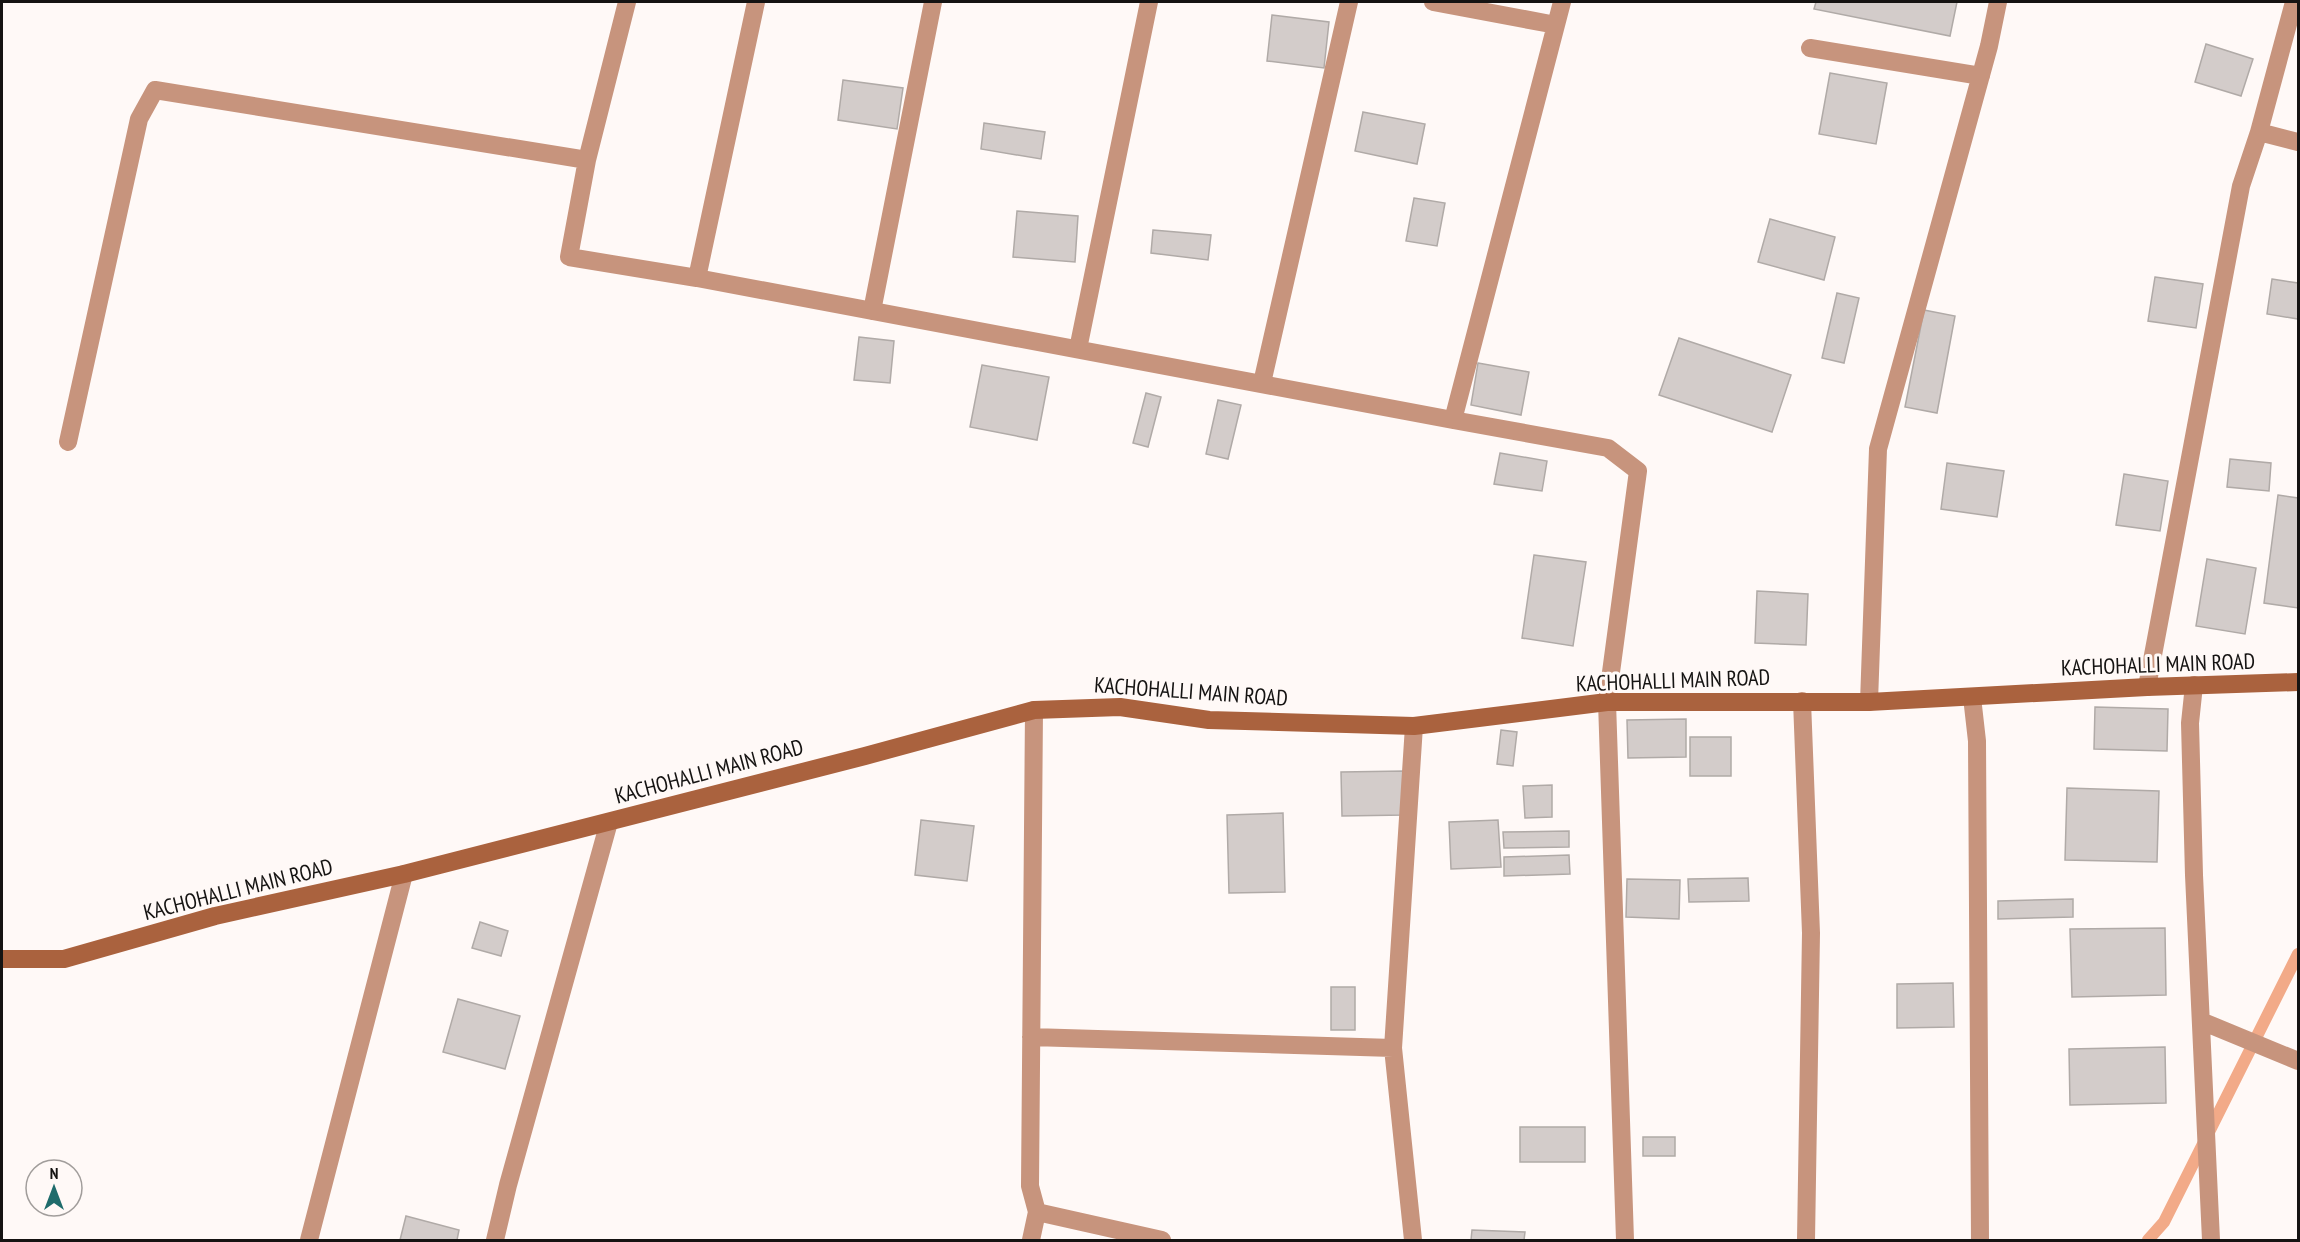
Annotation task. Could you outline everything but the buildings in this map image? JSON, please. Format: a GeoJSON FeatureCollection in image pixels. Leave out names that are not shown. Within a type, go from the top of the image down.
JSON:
{"type":"FeatureCollection","features":[{"type":"Feature","properties":{"kind":"street"},"geometry":{"type":"LineString","coordinates":[[627,2],[587,160],[569,257],[872,310],[1608,448],[1638,471],[1607,702],[1625,1240]]}},
{"type":"Feature","properties":{"kind":"street"},"geometry":{"type":"LineString","coordinates":[[697,278],[756,2]]}},
{"type":"Feature","properties":{"kind":"street"},"geometry":{"type":"LineString","coordinates":[[872,310],[933,2]]}},
{"type":"Feature","properties":{"kind":"street"},"geometry":{"type":"LineString","coordinates":[[1078,349],[1149,2]]}},
{"type":"Feature","properties":{"kind":"street"},"geometry":{"type":"LineString","coordinates":[[1262,383],[1349,2]]}},
{"type":"Feature","properties":{"kind":"street"},"geometry":{"type":"LineString","coordinates":[[1433,2],[1556,25]]}},
{"type":"Feature","properties":{"kind":"street"},"geometry":{"type":"LineString","coordinates":[[1453,420],[1562,2]]}},
{"type":"Feature","properties":{"kind":"street"},"geometry":{"type":"LineString","coordinates":[[1869,702],[1878,449],[1981,76],[1998,2]]}},
{"type":"Feature","properties":{"kind":"street"},"geometry":{"type":"LineString","coordinates":[[2147,687],[2241,186],[2259,132],[2294,2]]}},
{"type":"Feature","properties":{"kind":"street"},"geometry":{"type":"LineString","coordinates":[[1810,48],[1981,76]]}},
{"type":"Feature","properties":{"kind":"street"},"geometry":{"type":"LineString","coordinates":[[68,442],[139,118],[155,90],[587,160]]}},
{"type":"Feature","properties":{"kind":"street"},"geometry":{"type":"LineString","coordinates":[[2259,132],[2298,142]]}},
{"type":"Feature","properties":{"kind":"street","name":"KACHOHALLI MAIN ROAD"},"geometry":{"type":"LineString","coordinates":[[2,959],[63,959],[215,916],[404,874],[1034,710],[1120,707],[1209,720],[1414,726],[1607,702],[1869,702],[2147,687],[2298,682]]}},
{"type":"Feature","properties":{"kind":"street"},"geometry":{"type":"LineString","coordinates":[[2193,685],[2190,723],[2194,875],[2211,1240]]}},
{"type":"Feature","properties":{"kind":"street"},"geometry":{"type":"LineString","coordinates":[[1972,697],[1977,741],[1980,1240]]}},
{"type":"Feature","properties":{"kind":"street"},"geometry":{"type":"LineString","coordinates":[[1802,701],[1811,933],[1806,1240]]}},
{"type":"Feature","properties":{"kind":"street"},"geometry":{"type":"LineString","coordinates":[[1031,1240],[1037,1212],[1030,1186],[1034,710]]}},
{"type":"Feature","properties":{"kind":"street"},"geometry":{"type":"LineString","coordinates":[[1413,1240],[1394,1048],[1414,726]]}},
{"type":"Feature","properties":{"kind":"street"},"geometry":{"type":"LineString","coordinates":[[495,1240],[508,1185],[609,822]]}},
{"type":"Feature","properties":{"kind":"street"},"geometry":{"type":"LineString","coordinates":[[309,1240],[404,874]]}},
{"type":"Feature","properties":{"kind":"street"},"geometry":{"type":"LineString","coordinates":[[2201,1021],[2298,1061]]}},
{"type":"Feature","properties":{"kind":"street"},"geometry":{"type":"LineString","coordinates":[[1031,1037],[1394,1048]]}},
{"type":"Feature","properties":{"kind":"street"},"geometry":{"type":"LineString","coordinates":[[1037,1212],[1162,1240]]}},
{"type":"Feature","properties":{"kind":"waterway"},"geometry":{"type":"LineString","coordinates":[[2148,1240],[2164,1222],[2298,954]]}}]}
